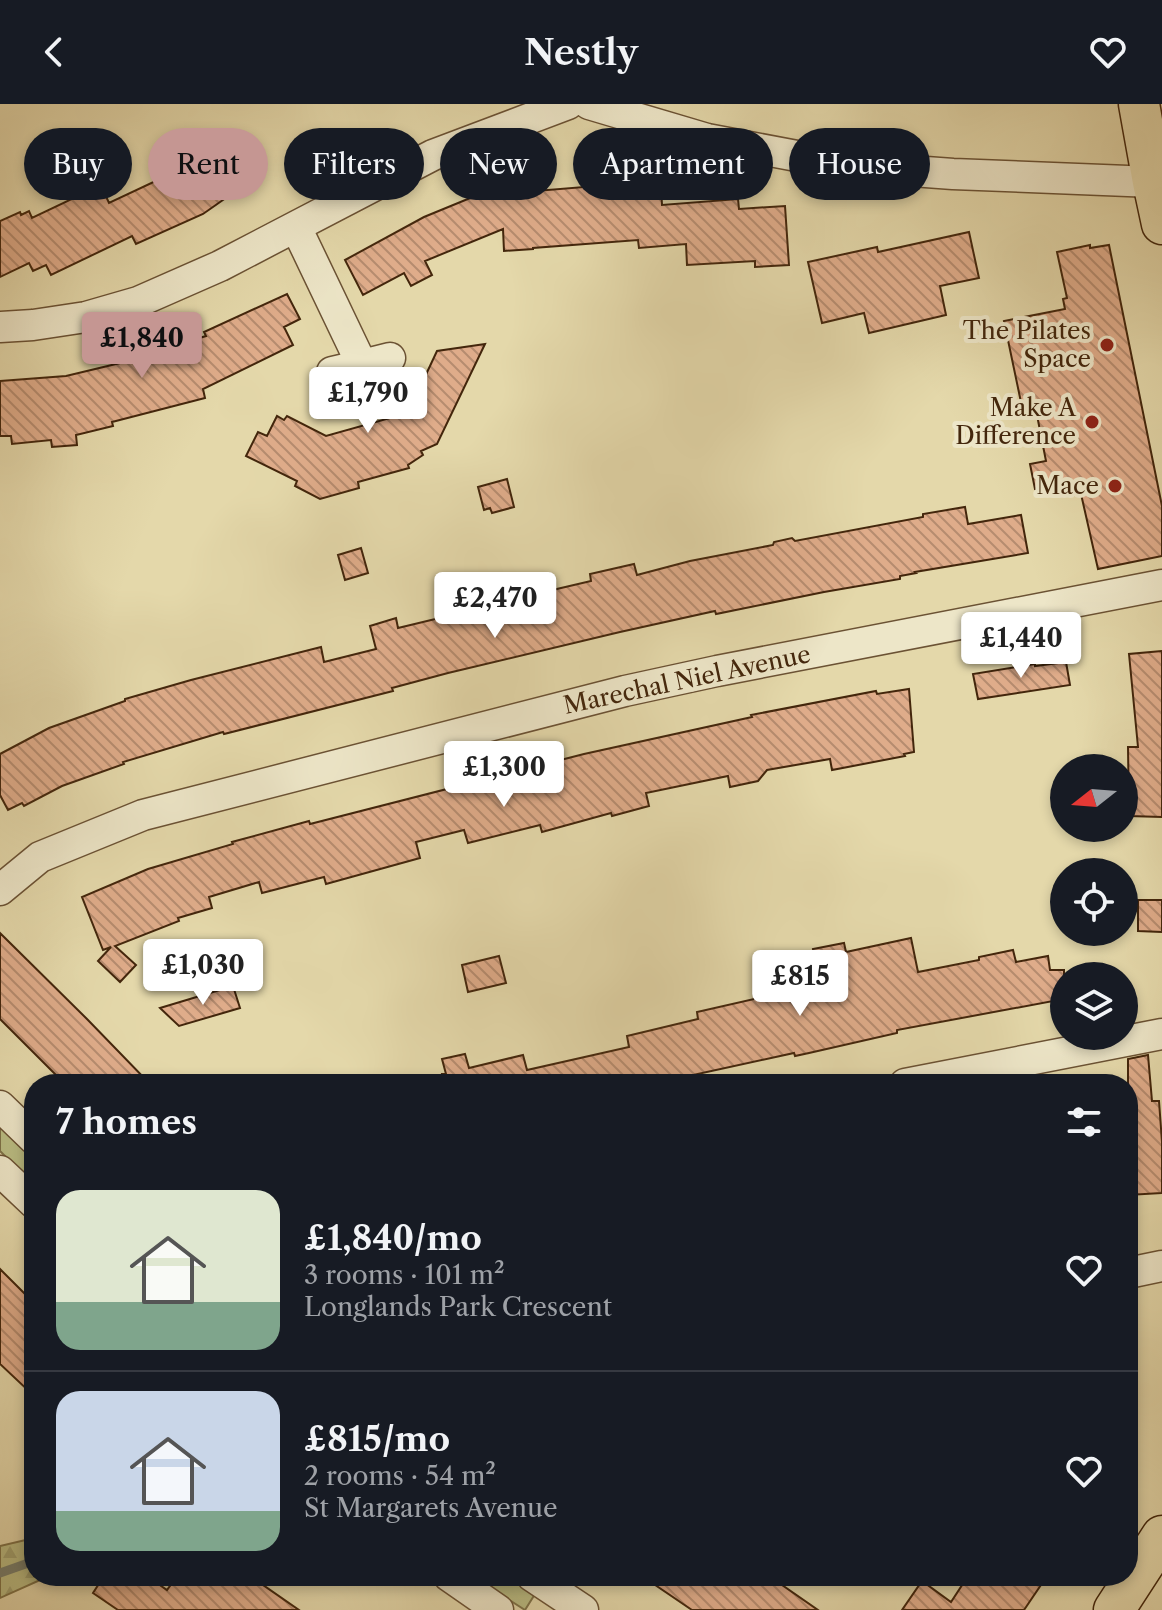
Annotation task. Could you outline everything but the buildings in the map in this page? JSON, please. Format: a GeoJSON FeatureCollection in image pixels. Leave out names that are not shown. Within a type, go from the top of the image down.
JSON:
{"type":"FeatureCollection","features":[{"type":"Feature","properties":{"kind":"main road"},"geometry":{"type":"LineString","coordinates":[[1139,104],[1162,224]]}},
{"type":"Feature","properties":{"kind":"main road"},"geometry":{"type":"LineString","coordinates":[[1138,1574],[1162,1536]]}},
{"type":"Feature","properties":{"kind":"street"},"geometry":{"type":"LineString","coordinates":[[0,327],[86,317],[138,302],[220,266],[433,155],[568,104]]}},
{"type":"Feature","properties":{"kind":"street"},"geometry":{"type":"LineString","coordinates":[[589,104],[707,139],[818,160],[953,174],[1153,182]]}},
{"type":"Feature","properties":{"kind":"street"},"geometry":{"type":"LineString","coordinates":[[296,227],[376,361],[332,372]]}},
{"type":"Feature","properties":{"kind":"street","name":"Marechal Niel Avenue"},"geometry":{"type":"LineString","coordinates":[[0,890],[40,857],[143,815],[625,691],[1162,585]]}},
{"type":"Feature","properties":{"kind":"street"},"geometry":{"type":"LineString","coordinates":[[956,1074],[1162,1034]]}},
{"type":"Feature","properties":{"kind":"street"},"geometry":{"type":"LineString","coordinates":[[0,1106],[24,1129]]}},
{"type":"Feature","properties":{"kind":"street"},"geometry":{"type":"LineString","coordinates":[[0,1171],[24,1194]]}},
{"type":"Feature","properties":{"kind":"street"},"geometry":{"type":"LineString","coordinates":[[1138,1271],[1162,1266]]}},
{"type":"Feature","properties":{"kind":"street"},"geometry":{"type":"LineString","coordinates":[[463,1586],[498,1610]]}},
{"type":"Feature","properties":{"kind":"street"},"geometry":{"type":"LineString","coordinates":[[546,1586],[576,1608]]}},
{"type":"Feature","properties":{"kind":"green space"},"geometry":{"type":"Polygon","coordinates":[[[0,1126],[24,1150],[24,1175],[0,1151],[0,1126]]]}},
{"type":"Feature","properties":{"kind":"green space"},"geometry":{"type":"Polygon","coordinates":[[[24,1540],[24,1586],[27,1586],[0,1598],[0,1546],[24,1540]]]}},
{"type":"Feature","properties":{"kind":"green space"},"geometry":{"type":"Polygon","coordinates":[[[488,1586],[523,1586],[535,1594],[525,1610],[488,1586]]]}},
{"type":"Feature","properties":{"kind":"waterway"},"geometry":{"type":"LineString","coordinates":[[0,1573],[24,1565]]}},
{"type":"Feature","properties":{"kind":"place","name":"The Pilates Space"},"geometry":{"type":"Point","coordinates":[1107,345]}},
{"type":"Feature","properties":{"kind":"place","name":"Make A Difference"},"geometry":{"type":"Point","coordinates":[1092,422]}},
{"type":"Feature","properties":{"kind":"place","name":"Mace"},"geometry":{"type":"Point","coordinates":[1115,486]}}]}
